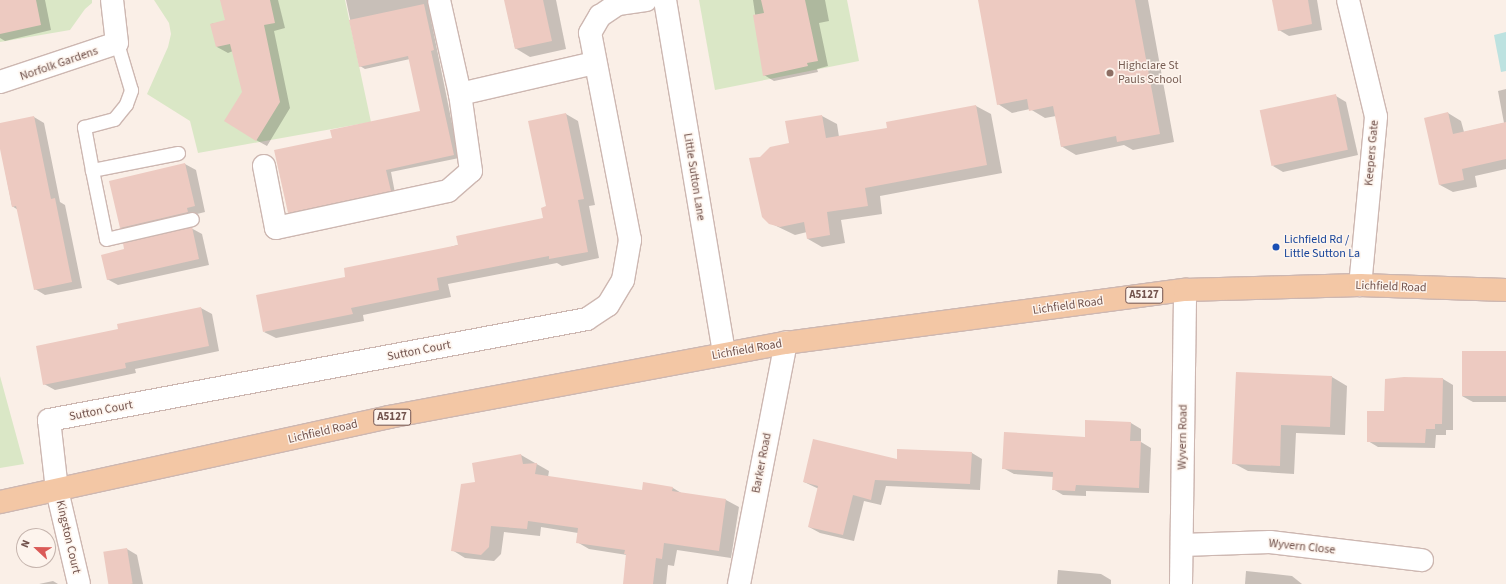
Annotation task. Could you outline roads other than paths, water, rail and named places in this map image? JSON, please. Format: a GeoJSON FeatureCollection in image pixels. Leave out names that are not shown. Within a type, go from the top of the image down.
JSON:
{"type":"FeatureCollection","features":[{"type":"Feature","properties":{"kind":"main road","name":"Lichfield Road"},"geometry":{"type":"LineString","coordinates":[[0,502],[389,417],[724,353],[786,343],[1185,290],[1360,285],[1506,290]]}},
{"type":"Feature","properties":{"kind":"street"},"geometry":{"type":"LineString","coordinates":[[112,0],[117,43]]}},
{"type":"Feature","properties":{"kind":"street"},"geometry":{"type":"LineString","coordinates":[[264,166],[276,228],[448,191],[471,171],[460,94],[439,0]]}},
{"type":"Feature","properties":{"kind":"street","name":"Sutton Court"},"geometry":{"type":"LineString","coordinates":[[57,490],[49,420],[587,319],[608,306],[623,280],[630,240],[594,63],[590,33],[600,16],[618,4],[646,0]]}},
{"type":"Feature","properties":{"kind":"street","name":"Little Sutton Lane"},"geometry":{"type":"LineString","coordinates":[[665,0],[724,353]]}},
{"type":"Feature","properties":{"kind":"street","name":"Keepers Gate"},"geometry":{"type":"LineString","coordinates":[[1348,0],[1376,117],[1360,285]]}},
{"type":"Feature","properties":{"kind":"street","name":"Norfolk Gardens"},"geometry":{"type":"LineString","coordinates":[[0,82],[117,43]]}},
{"type":"Feature","properties":{"kind":"street"},"geometry":{"type":"LineString","coordinates":[[460,94],[594,63]]}},
{"type":"Feature","properties":{"kind":"street","name":"Wyvern Road"},"geometry":{"type":"LineString","coordinates":[[1181,584],[1185,290]]}},
{"type":"Feature","properties":{"kind":"street","name":"Barker Road"},"geometry":{"type":"LineString","coordinates":[[739,584],[786,343]]}},
{"type":"Feature","properties":{"kind":"street","name":"Kingston Court"},"geometry":{"type":"LineString","coordinates":[[57,490],[79,584]]}},
{"type":"Feature","properties":{"kind":"street","name":"Wyvern Close"},"geometry":{"type":"LineString","coordinates":[[1182,545],[1270,542],[1422,560]]}},
{"type":"Feature","properties":{"kind":"lane"},"geometry":{"type":"LineString","coordinates":[[117,43],[131,90],[126,104],[114,119],[84,127],[106,239],[192,219]]}},
{"type":"Feature","properties":{"kind":"lane"},"geometry":{"type":"LineString","coordinates":[[92,170],[178,153]]}},
{"type":"Feature","properties":{"kind":"water"},"geometry":{"type":"Polygon","coordinates":[[[1506,32],[1506,71],[1501,72],[1494,35],[1506,32]]]}},
{"type":"Feature","properties":{"kind":"place","name":"Highclare St Pauls School"},"geometry":{"type":"Point","coordinates":[1110,73]}},
{"type":"Feature","properties":{"kind":"place","name":"Lichfield Rd / Little Sutton La"},"geometry":{"type":"Point","coordinates":[1276,247]}}]}
